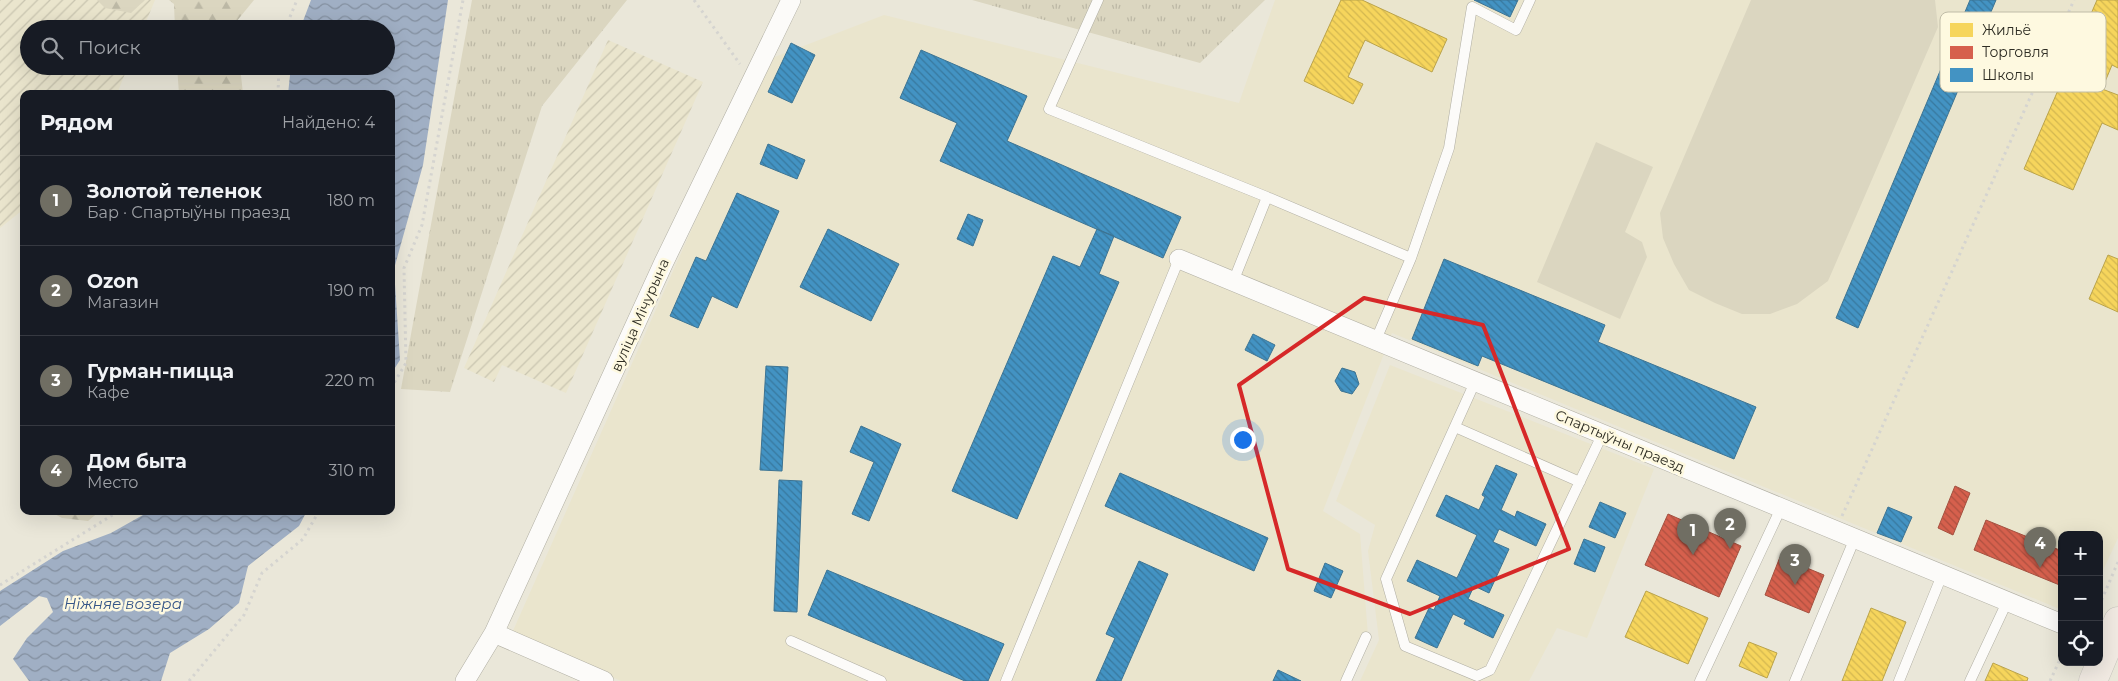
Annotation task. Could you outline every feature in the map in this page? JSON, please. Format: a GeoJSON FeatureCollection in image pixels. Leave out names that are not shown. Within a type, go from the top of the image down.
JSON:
{"type":"FeatureCollection","features":[{"type":"Feature","properties":{"kind":"main road"},"geometry":{"type":"LineString","coordinates":[[2093,681],[2111,638]]}},
{"type":"Feature","properties":{"kind":"street","name":"вуліца Мічурына"},"geometry":{"type":"LineString","coordinates":[[466,681],[494,633],[664,262],[791,0]]}},
{"type":"Feature","properties":{"kind":"street","name":"Спартыўны праезд"},"geometry":{"type":"LineString","coordinates":[[1179,259],[2058,622]]}},
{"type":"Feature","properties":{"kind":"street"},"geometry":{"type":"LineString","coordinates":[[494,633],[604,681]]}},
{"type":"Feature","properties":{"kind":"lane"},"geometry":{"type":"LineString","coordinates":[[1098,0],[1049,109],[1412,258]]}},
{"type":"Feature","properties":{"kind":"lane"},"geometry":{"type":"LineString","coordinates":[[1376,342],[1412,258],[1449,148],[1472,8],[1516,30],[1530,0]]}},
{"type":"Feature","properties":{"kind":"lane"},"geometry":{"type":"LineString","coordinates":[[1233,282],[1267,197]]}},
{"type":"Feature","properties":{"kind":"lane"},"geometry":{"type":"LineString","coordinates":[[1006,681],[1179,259]]}},
{"type":"Feature","properties":{"kind":"lane"},"geometry":{"type":"LineString","coordinates":[[1475,382],[1386,579],[1405,646],[1477,676],[1490,670],[1603,434]]}},
{"type":"Feature","properties":{"kind":"lane"},"geometry":{"type":"LineString","coordinates":[[1455,426],[1580,482]]}},
{"type":"Feature","properties":{"kind":"lane"},"geometry":{"type":"LineString","coordinates":[[1700,681],[1781,508]]}},
{"type":"Feature","properties":{"kind":"lane"},"geometry":{"type":"LineString","coordinates":[[1795,681],[1855,538]]}},
{"type":"Feature","properties":{"kind":"lane"},"geometry":{"type":"LineString","coordinates":[[1899,681],[1942,575]]}},
{"type":"Feature","properties":{"kind":"lane"},"geometry":{"type":"LineString","coordinates":[[1970,681],[2007,602]]}},
{"type":"Feature","properties":{"kind":"lane"},"geometry":{"type":"LineString","coordinates":[[1346,681],[1366,637]]}},
{"type":"Feature","properties":{"kind":"lane"},"geometry":{"type":"LineString","coordinates":[[791,641],[882,681]]}},
{"type":"Feature","properties":{"kind":"path"},"geometry":{"type":"LineString","coordinates":[[289,20],[297,0]]}},
{"type":"Feature","properties":{"kind":"path"},"geometry":{"type":"LineString","coordinates":[[395,381],[406,363],[404,268],[422,225],[463,0]]}},
{"type":"Feature","properties":{"kind":"path"},"geometry":{"type":"LineString","coordinates":[[694,0],[752,81]]}},
{"type":"Feature","properties":{"kind":"path"},"geometry":{"type":"LineString","coordinates":[[2069,12],[2074,0]]}},
{"type":"Feature","properties":{"kind":"path"},"geometry":{"type":"LineString","coordinates":[[278,90],[279,75]]}},
{"type":"Feature","properties":{"kind":"path"},"geometry":{"type":"LineString","coordinates":[[1836,530],[2033,92]]}},
{"type":"Feature","properties":{"kind":"path"},"geometry":{"type":"LineString","coordinates":[[0,585],[113,515]]}},
{"type":"Feature","properties":{"kind":"path"},"geometry":{"type":"LineString","coordinates":[[189,681],[244,615],[262,573],[303,539],[317,515]]}},
{"type":"Feature","properties":{"kind":"path"},"geometry":{"type":"LineString","coordinates":[[2103,597],[2118,562]]}},
{"type":"Feature","properties":{"kind":"path"},"geometry":{"type":"LineString","coordinates":[[2050,681],[2058,664]]}},
{"type":"Feature","properties":{"kind":"highlighted area"},"geometry":{"type":"Polygon","coordinates":[[[1364,298],[1483,325],[1569,549],[1410,614],[1288,569],[1239,385],[1364,298]]]}},
{"type":"Feature","properties":{"kind":"shaded area"},"geometry":{"type":"Polygon","coordinates":[[[0,0],[155,0],[147,20],[20,20],[20,75],[124,75],[119,90],[20,90],[20,212],[0,228],[0,0]]]}},
{"type":"Feature","properties":{"kind":"shaded area"},"geometry":{"type":"Polygon","coordinates":[[[1275,0],[2118,0],[2118,538],[2103,570],[2103,531],[2058,531],[2058,608],[1392,333],[1323,511],[1360,534],[1368,636],[1350,681],[621,681],[512,633],[767,60],[884,15],[1239,103],[1275,0]]]}},
{"type":"Feature","properties":{"kind":"shaded area"},"geometry":{"type":"Polygon","coordinates":[[[608,40],[703,82],[566,393],[502,365],[494,382],[464,368],[608,40]]]}},
{"type":"Feature","properties":{"kind":"shaded area"},"geometry":{"type":"Polygon","coordinates":[[[1390,365],[1654,469],[1587,638],[1557,628],[1529,681],[1360,681],[1379,640],[1368,551],[1375,525],[1336,501],[1390,365]]]}},
{"type":"Feature","properties":{"kind":"green space"},"geometry":{"type":"Polygon","coordinates":[[[97,0],[145,0],[131,13],[105,8],[97,0]]]}},
{"type":"Feature","properties":{"kind":"green space"},"geometry":{"type":"Polygon","coordinates":[[[169,0],[254,0],[238,20],[175,20],[174,4],[169,0]]]}},
{"type":"Feature","properties":{"kind":"green space"},"geometry":{"type":"Polygon","coordinates":[[[472,0],[627,0],[542,106],[450,392],[401,389],[472,0]]]}},
{"type":"Feature","properties":{"kind":"green space"},"geometry":{"type":"Polygon","coordinates":[[[972,0],[1265,0],[1200,63],[972,0]]]}},
{"type":"Feature","properties":{"kind":"green space"},"geometry":{"type":"Polygon","coordinates":[[[1751,0],[1935,0],[1938,27],[1828,281],[1797,304],[1770,314],[1742,314],[1689,290],[1674,264],[1663,238],[1660,213],[1751,0]]]}},
{"type":"Feature","properties":{"kind":"green space"},"geometry":{"type":"Polygon","coordinates":[[[178,75],[241,75],[243,90],[179,90],[178,75]]]}},
{"type":"Feature","properties":{"kind":"green space"},"geometry":{"type":"Polygon","coordinates":[[[1596,142],[1653,167],[1625,232],[1642,242],[1647,257],[1620,319],[1537,282],[1596,142]]]}},
{"type":"Feature","properties":{"kind":"green space"},"geometry":{"type":"Polygon","coordinates":[[[56,515],[95,515],[88,521],[62,518],[56,515]]]}},
{"type":"Feature","properties":{"kind":"water"},"geometry":{"type":"Polygon","coordinates":[[[311,0],[448,0],[423,165],[395,265],[395,90],[288,90],[290,75],[395,75],[395,20],[303,20],[311,0]]]}},
{"type":"Feature","properties":{"kind":"water"},"geometry":{"type":"Polygon","coordinates":[[[395,284],[400,360],[395,368],[395,284]]]}},
{"type":"Feature","properties":{"kind":"water","name":"Ніжняе возера"},"geometry":{"type":"Polygon","coordinates":[[[143,515],[305,515],[299,526],[248,566],[239,603],[209,629],[170,653],[161,681],[29,681],[13,659],[27,638],[53,612],[47,598],[39,596],[0,626],[0,591],[63,551],[111,533],[143,515]]]}},
{"type":"Feature","properties":{"kind":"building: Жильё"},"geometry":{"type":"Polygon","coordinates":[[[1341,0],[1362,0],[1447,39],[1432,72],[1365,40],[1348,77],[1363,84],[1353,104],[1304,81],[1341,0]]]}},
{"type":"Feature","properties":{"kind":"building: Жильё"},"geometry":{"type":"Polygon","coordinates":[[[2097,0],[2118,0],[2118,68],[2112,65],[2106,79],[2106,12],[2092,12],[2097,0]]]}},
{"type":"Feature","properties":{"kind":"building: Жильё"},"geometry":{"type":"Polygon","coordinates":[[[2106,90],[2118,95],[2118,130],[2102,123],[2073,190],[2024,169],[2057,92],[2106,90]]]}},
{"type":"Feature","properties":{"kind":"building: Жильё"},"geometry":{"type":"Polygon","coordinates":[[[2108,255],[2118,259],[2118,312],[2089,299],[2108,255]]]}},
{"type":"Feature","properties":{"kind":"building: Жильё"},"geometry":{"type":"Polygon","coordinates":[[[1646,591],[1708,618],[1688,664],[1625,637],[1646,591]]]}},
{"type":"Feature","properties":{"kind":"building: Жильё"},"geometry":{"type":"Polygon","coordinates":[[[1871,608],[1906,622],[1882,681],[1842,681],[1871,608]]]}},
{"type":"Feature","properties":{"kind":"building: Жильё"},"geometry":{"type":"Polygon","coordinates":[[[1749,642],[1777,653],[1767,678],[1739,666],[1749,642]]]}},
{"type":"Feature","properties":{"kind":"building: Жильё"},"geometry":{"type":"Polygon","coordinates":[[[1993,663],[2028,678],[2027,681],[1985,681],[1993,663]]]}},
{"type":"Feature","properties":{"kind":"building: Торговля"},"geometry":{"type":"Polygon","coordinates":[[[1955,486],[1970,493],[1953,535],[1938,528],[1955,486]]]}},
{"type":"Feature","properties":{"kind":"building: Торговля"},"geometry":{"type":"Polygon","coordinates":[[[1668,514],[1741,546],[1719,597],[1645,565],[1668,514]]]}},
{"type":"Feature","properties":{"kind":"building: Торговля"},"geometry":{"type":"Polygon","coordinates":[[[1986,520],[2058,549],[2058,584],[1974,550],[1986,520]]]}},
{"type":"Feature","properties":{"kind":"building: Торговля"},"geometry":{"type":"Polygon","coordinates":[[[1780,557],[1824,575],[1809,613],[1765,595],[1780,557]]]}},
{"type":"Feature","properties":{"kind":"building: Школы"},"geometry":{"type":"Polygon","coordinates":[[[1474,0],[1518,0],[1510,17],[1474,0]]]}},
{"type":"Feature","properties":{"kind":"building: Школы"},"geometry":{"type":"Polygon","coordinates":[[[1970,0],[1996,0],[1991,12],[1965,12],[1970,0]]]}},
{"type":"Feature","properties":{"kind":"building: Школы"},"geometry":{"type":"Polygon","coordinates":[[[791,43],[815,55],[792,103],[768,92],[791,43]]]}},
{"type":"Feature","properties":{"kind":"building: Школы"},"geometry":{"type":"Polygon","coordinates":[[[921,50],[1027,96],[1007,141],[1181,217],[1163,258],[940,161],[957,123],[900,98],[921,50]]]}},
{"type":"Feature","properties":{"kind":"building: Школы"},"geometry":{"type":"Polygon","coordinates":[[[1940,71],[1940,92],[1957,92],[1858,328],[1836,318],[1940,71]]]}},
{"type":"Feature","properties":{"kind":"building: Школы"},"geometry":{"type":"Polygon","coordinates":[[[768,144],[805,160],[797,179],[760,164],[768,144]]]}},
{"type":"Feature","properties":{"kind":"building: Школы"},"geometry":{"type":"Polygon","coordinates":[[[737,193],[779,211],[737,308],[712,296],[698,328],[670,316],[696,257],[706,261],[737,193]]]}},
{"type":"Feature","properties":{"kind":"building: Школы"},"geometry":{"type":"Polygon","coordinates":[[[968,214],[983,220],[973,246],[957,239],[968,214]]]}},
{"type":"Feature","properties":{"kind":"building: Школы"},"geometry":{"type":"Polygon","coordinates":[[[828,229],[899,264],[871,321],[800,287],[828,229]]]}},
{"type":"Feature","properties":{"kind":"building: Школы"},"geometry":{"type":"Polygon","coordinates":[[[1097,229],[1114,236],[1099,274],[1119,282],[1017,519],[952,491],[1053,256],[1080,267],[1097,229]]]}},
{"type":"Feature","properties":{"kind":"building: Школы"},"geometry":{"type":"Polygon","coordinates":[[[1444,259],[1605,325],[1598,342],[1756,407],[1734,459],[1482,356],[1478,366],[1412,339],[1444,259]]]}},
{"type":"Feature","properties":{"kind":"building: Школы"},"geometry":{"type":"Polygon","coordinates":[[[1253,334],[1275,345],[1267,361],[1245,350],[1253,334]]]}},
{"type":"Feature","properties":{"kind":"building: Школы"},"geometry":{"type":"Polygon","coordinates":[[[766,366],[788,367],[782,471],[760,470],[766,366]]]}},
{"type":"Feature","properties":{"kind":"building: Школы"},"geometry":{"type":"Polygon","coordinates":[[[1342,368],[1355,372],[1359,384],[1352,394],[1341,391],[1335,381],[1342,368]]]}},
{"type":"Feature","properties":{"kind":"building: Школы"},"geometry":{"type":"Polygon","coordinates":[[[861,426],[901,444],[869,521],[852,514],[874,462],[850,452],[861,426]]]}},
{"type":"Feature","properties":{"kind":"building: Школы"},"geometry":{"type":"Polygon","coordinates":[[[1496,465],[1517,474],[1501,510],[1515,517],[1517,511],[1546,524],[1536,546],[1499,529],[1493,542],[1509,549],[1489,593],[1474,586],[1468,599],[1504,615],[1493,638],[1464,624],[1466,620],[1453,614],[1437,648],[1415,638],[1429,608],[1434,610],[1440,596],[1407,581],[1417,560],[1457,578],[1477,535],[1436,516],[1446,495],[1479,510],[1485,497],[1482,495],[1496,465]]]}},
{"type":"Feature","properties":{"kind":"building: Школы"},"geometry":{"type":"Polygon","coordinates":[[[1120,473],[1268,538],[1254,571],[1105,506],[1120,473]]]}},
{"type":"Feature","properties":{"kind":"building: Школы"},"geometry":{"type":"Polygon","coordinates":[[[779,480],[802,481],[797,612],[774,611],[779,480]]]}},
{"type":"Feature","properties":{"kind":"building: Школы"},"geometry":{"type":"Polygon","coordinates":[[[1600,502],[1626,513],[1615,538],[1589,527],[1600,502]]]}},
{"type":"Feature","properties":{"kind":"building: Школы"},"geometry":{"type":"Polygon","coordinates":[[[1888,507],[1912,517],[1901,542],[1877,533],[1888,507]]]}},
{"type":"Feature","properties":{"kind":"building: Школы"},"geometry":{"type":"Polygon","coordinates":[[[1584,539],[1605,547],[1595,572],[1574,564],[1584,539]]]}},
{"type":"Feature","properties":{"kind":"building: Школы"},"geometry":{"type":"Polygon","coordinates":[[[1139,561],[1168,574],[1121,681],[1096,681],[1115,638],[1106,634],[1139,561]]]}},
{"type":"Feature","properties":{"kind":"building: Школы"},"geometry":{"type":"Polygon","coordinates":[[[1325,563],[1343,571],[1331,598],[1314,591],[1325,563]]]}},
{"type":"Feature","properties":{"kind":"building: Школы"},"geometry":{"type":"Polygon","coordinates":[[[827,570],[1004,644],[988,681],[965,681],[808,615],[827,570]]]}},
{"type":"Feature","properties":{"kind":"building: Школы"},"geometry":{"type":"Polygon","coordinates":[[[1278,670],[1301,681],[1273,681],[1278,670]]]}},
{"type":"Feature","properties":{"kind":"place","name":"Ozon"},"geometry":{"type":"Point","coordinates":[1730,549]}},
{"type":"Feature","properties":{"kind":"place","name":"Золотой теленок"},"geometry":{"type":"Point","coordinates":[1693,555]}},
{"type":"Feature","properties":{"kind":"place","name":"Дом быта"},"geometry":{"type":"Point","coordinates":[2040,568]}},
{"type":"Feature","properties":{"kind":"place","name":"Гурман-пицца"},"geometry":{"type":"Point","coordinates":[1795,585]}}]}
